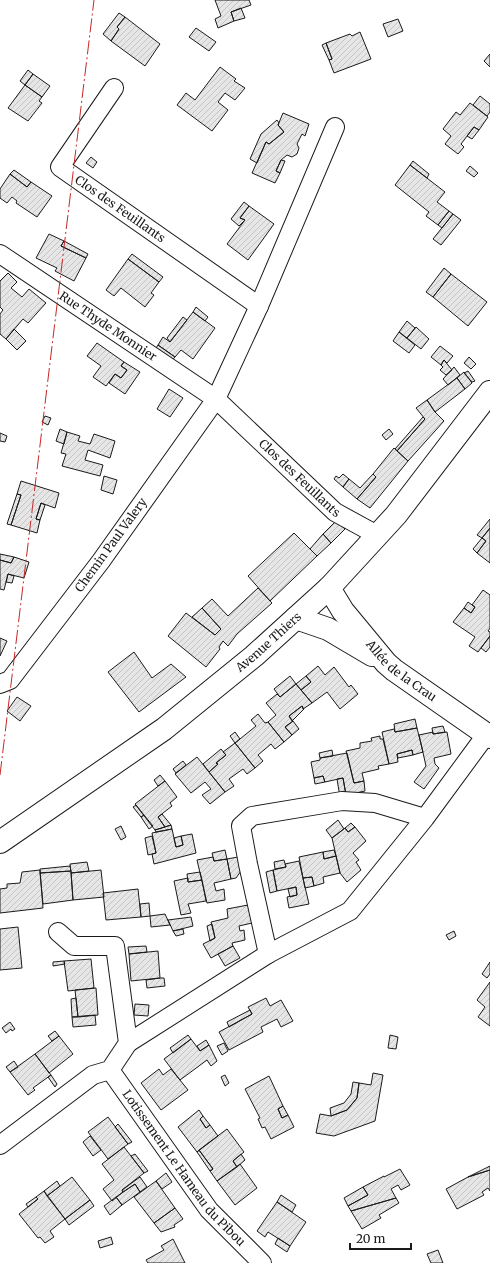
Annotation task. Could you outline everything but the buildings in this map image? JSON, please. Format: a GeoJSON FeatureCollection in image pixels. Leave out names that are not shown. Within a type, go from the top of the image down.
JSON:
{"type":"FeatureCollection","features":[{"type":"Feature","properties":{"kind":"main road","name":"Avenue Thiers"},"geometry":{"type":"LineString","coordinates":[[0,842],[164,729],[254,656],[329,588],[396,515],[490,392]]}},
{"type":"Feature","properties":{"kind":"main road","name":"Allée de la Crau"},"geometry":{"type":"LineString","coordinates":[[329,588],[343,612],[386,663],[488,736]]}},
{"type":"Feature","properties":{"kind":"main road"},"geometry":{"type":"LineString","coordinates":[[296,618],[328,629],[386,663]]}},
{"type":"Feature","properties":{"kind":"street","name":"Clos des Feuillants"},"geometry":{"type":"LineString","coordinates":[[114,88],[60,167],[259,306]]}},
{"type":"Feature","properties":{"kind":"street"},"geometry":{"type":"LineString","coordinates":[[216,399],[259,306],[335,127]]}},
{"type":"Feature","properties":{"kind":"street","name":"Rue Thyde Monnier"},"geometry":{"type":"LineString","coordinates":[[0,254],[216,399]]}},
{"type":"Feature","properties":{"kind":"street","name":"Clos des Feuillants"},"geometry":{"type":"LineString","coordinates":[[216,399],[336,512],[377,535]]}},
{"type":"Feature","properties":{"kind":"street","name":"Chemin Paul Valery"},"geometry":{"type":"LineString","coordinates":[[0,684],[10,680],[101,561],[216,399]]}},
{"type":"Feature","properties":{"kind":"street"},"geometry":{"type":"LineString","coordinates":[[0,1145],[93,1075],[110,1070],[128,1043],[268,954],[350,911],[425,818],[488,736]]}},
{"type":"Feature","properties":{"kind":"street"},"geometry":{"type":"LineString","coordinates":[[268,954],[241,826],[252,816],[342,801],[376,803],[425,818]]}},
{"type":"Feature","properties":{"kind":"street"},"geometry":{"type":"LineString","coordinates":[[58,932],[74,946],[115,946],[128,1043]]}},
{"type":"Feature","properties":{"kind":"street","name":"Lotissement Le Hameau du Pibou"},"geometry":{"type":"LineString","coordinates":[[110,1070],[209,1210],[262,1263]]}},
{"type":"Feature","properties":{"kind":"power"},"geometry":{"type":"LineString","coordinates":[[0,775],[94,0]]}}]}
